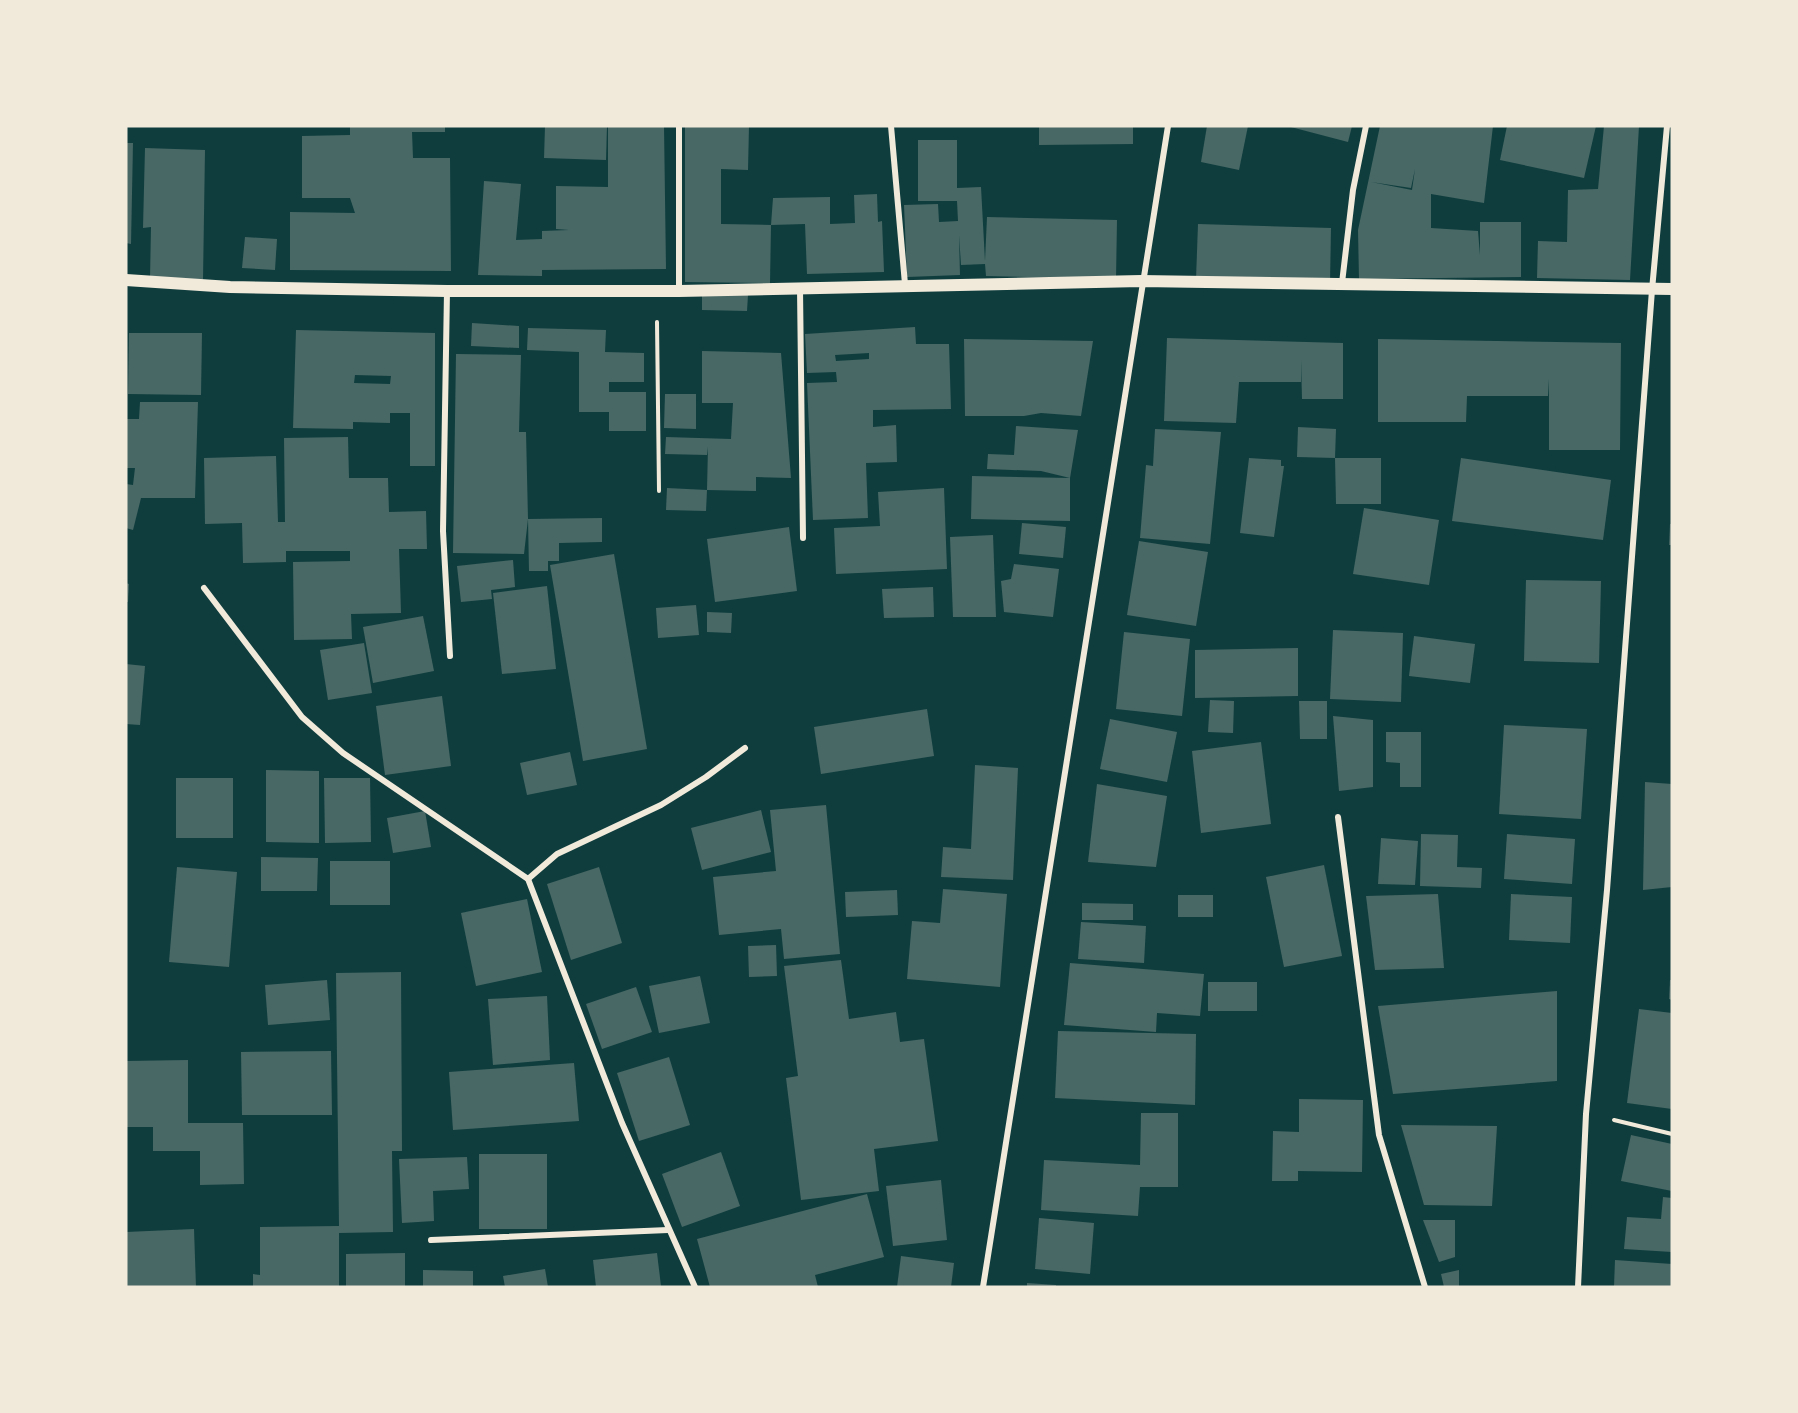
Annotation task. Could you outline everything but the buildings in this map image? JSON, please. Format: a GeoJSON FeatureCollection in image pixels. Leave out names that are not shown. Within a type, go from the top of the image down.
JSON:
{"type":"FeatureCollection","features":[{"type":"Feature","properties":{"kind":"main road"},"geometry":{"type":"LineString","coordinates":[[126,280],[230,287],[447,291],[679,291],[905,284],[1142,281],[1672,289]]}},
{"type":"Feature","properties":{"kind":"street"},"geometry":{"type":"LineString","coordinates":[[679,126],[679,291]]}},
{"type":"Feature","properties":{"kind":"street"},"geometry":{"type":"LineString","coordinates":[[891,126],[905,284]]}},
{"type":"Feature","properties":{"kind":"street"},"geometry":{"type":"LineString","coordinates":[[983,1287],[1168,126]]}},
{"type":"Feature","properties":{"kind":"street"},"geometry":{"type":"LineString","coordinates":[[1342,284],[1353,190],[1366,126]]}},
{"type":"Feature","properties":{"kind":"street"},"geometry":{"type":"LineString","coordinates":[[1578,1287],[1586,1114],[1607,890],[1652,290],[1667,126]]}},
{"type":"Feature","properties":{"kind":"street"},"geometry":{"type":"LineString","coordinates":[[800,289],[803,538]]}},
{"type":"Feature","properties":{"kind":"street"},"geometry":{"type":"LineString","coordinates":[[447,291],[443,531],[450,656]]}},
{"type":"Feature","properties":{"kind":"street"},"geometry":{"type":"LineString","coordinates":[[204,588],[302,717],[343,753],[528,879],[622,1123],[695,1287]]}},
{"type":"Feature","properties":{"kind":"street"},"geometry":{"type":"LineString","coordinates":[[528,879],[557,854],[661,804],[706,777],[745,748]]}},
{"type":"Feature","properties":{"kind":"street"},"geometry":{"type":"LineString","coordinates":[[1338,817],[1379,1135],[1425,1287]]}},
{"type":"Feature","properties":{"kind":"street"},"geometry":{"type":"LineString","coordinates":[[431,1240],[668,1230]]}},
{"type":"Feature","properties":{"kind":"path"},"geometry":{"type":"LineString","coordinates":[[657,291],[658,491]]}},
{"type":"Feature","properties":{"kind":"path"},"geometry":{"type":"LineString","coordinates":[[1586,1114],[1672,1134]]}}]}
